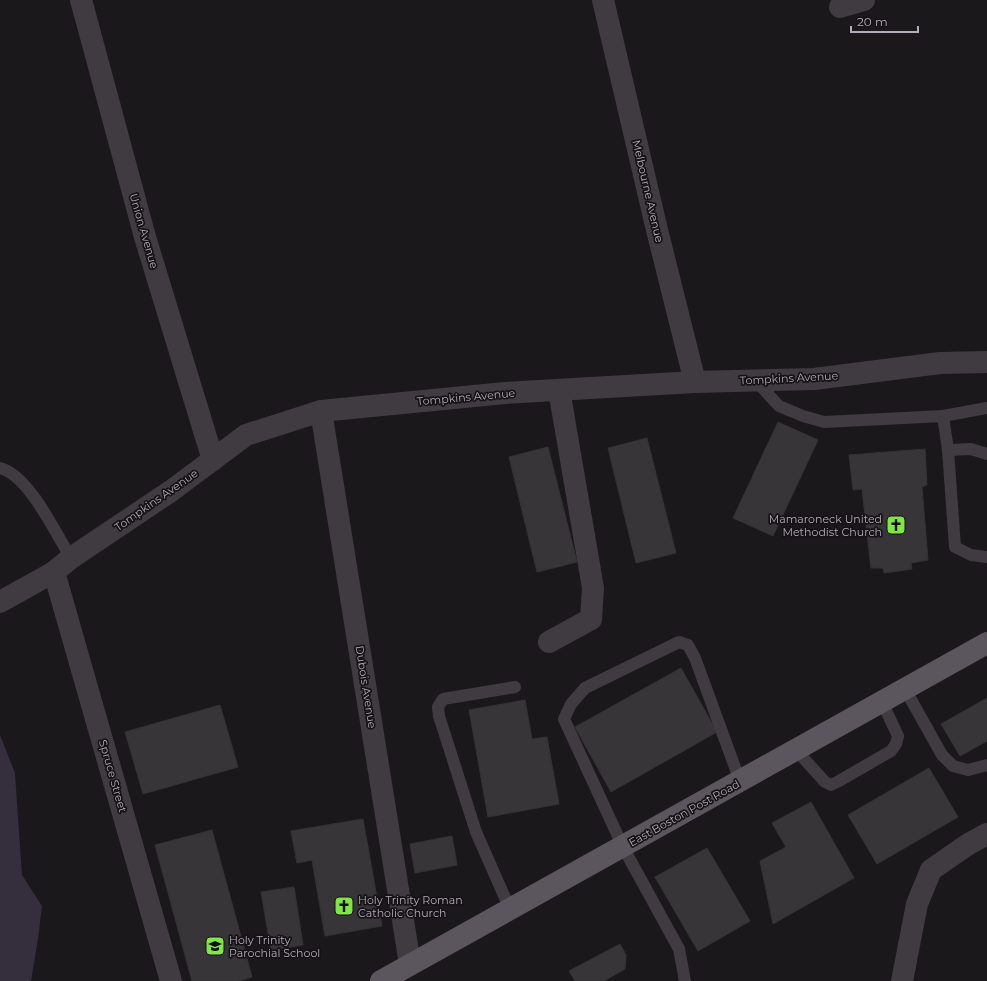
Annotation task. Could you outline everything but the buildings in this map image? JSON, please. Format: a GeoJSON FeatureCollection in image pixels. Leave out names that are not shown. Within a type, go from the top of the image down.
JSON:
{"type":"FeatureCollection","features":[{"type":"Feature","properties":{"kind":"main road","name":"East Boston Post Road"},"geometry":{"type":"LineString","coordinates":[[381,981],[987,644]]}},
{"type":"Feature","properties":{"kind":"street","name":"Union Avenue"},"geometry":{"type":"LineString","coordinates":[[81,0],[145,237],[213,460]]}},
{"type":"Feature","properties":{"kind":"street","name":"Melbourne Avenue"},"geometry":{"type":"LineString","coordinates":[[603,0],[657,230],[695,382]]}},
{"type":"Feature","properties":{"kind":"street"},"geometry":{"type":"LineString","coordinates":[[840,7],[864,0]]}},
{"type":"Feature","properties":{"kind":"street","name":"Tompkins Avenue"},"geometry":{"type":"LineString","coordinates":[[0,602],[54,572],[71,558],[171,491],[246,435],[321,411],[505,393],[695,382],[814,379],[940,364],[987,362]]}},
{"type":"Feature","properties":{"kind":"street"},"geometry":{"type":"LineString","coordinates":[[549,642],[591,619],[592,588],[559,390]]}},
{"type":"Feature","properties":{"kind":"street","name":"Dubois Avenue"},"geometry":{"type":"LineString","coordinates":[[321,411],[410,964]]}},
{"type":"Feature","properties":{"kind":"street","name":"Spruce Street"},"geometry":{"type":"LineString","coordinates":[[54,572],[171,981]]}},
{"type":"Feature","properties":{"kind":"street"},"geometry":{"type":"LineString","coordinates":[[902,981],[917,904],[931,870],[967,845],[987,834]]}},
{"type":"Feature","properties":{"kind":"lane"},"geometry":{"type":"LineString","coordinates":[[754,380],[780,406],[824,422],[943,416],[987,408]]}},
{"type":"Feature","properties":{"kind":"lane"},"geometry":{"type":"LineString","coordinates":[[943,416],[948,450],[955,547],[971,555],[987,557]]}},
{"type":"Feature","properties":{"kind":"lane"},"geometry":{"type":"LineString","coordinates":[[948,450],[971,449],[987,454]]}},
{"type":"Feature","properties":{"kind":"lane"},"geometry":{"type":"LineString","coordinates":[[0,468],[6,469],[22,481],[34,496],[71,558]]}},
{"type":"Feature","properties":{"kind":"lane"},"geometry":{"type":"LineString","coordinates":[[685,981],[678,949],[623,847],[564,719],[571,704],[585,688],[679,642],[688,645],[695,658],[740,781]]}},
{"type":"Feature","properties":{"kind":"lane"},"geometry":{"type":"LineString","coordinates":[[510,909],[476,832],[439,716],[438,707],[443,699],[515,687]]}},
{"type":"Feature","properties":{"kind":"lane"},"geometry":{"type":"LineString","coordinates":[[905,689],[942,756],[953,766],[968,770],[987,765]]}},
{"type":"Feature","properties":{"kind":"lane"},"geometry":{"type":"LineString","coordinates":[[796,750],[825,782],[831,785],[839,781],[891,751],[896,744],[898,736],[882,702]]}},
{"type":"Feature","properties":{"kind":"shaded area"},"geometry":{"type":"Polygon","coordinates":[[[0,735],[15,773],[22,875],[42,906],[31,981],[0,981],[0,735]]]}},
{"type":"Feature","properties":{"kind":"place","name":"Mamaroneck United Methodist Church"},"geometry":{"type":"Point","coordinates":[896,525]}},
{"type":"Feature","properties":{"kind":"place","name":"Holy Trinity Roman Catholic Church"},"geometry":{"type":"Point","coordinates":[344,906]}},
{"type":"Feature","properties":{"kind":"place","name":"Holy Trinity Parochial School"},"geometry":{"type":"Point","coordinates":[215,946]}}]}
